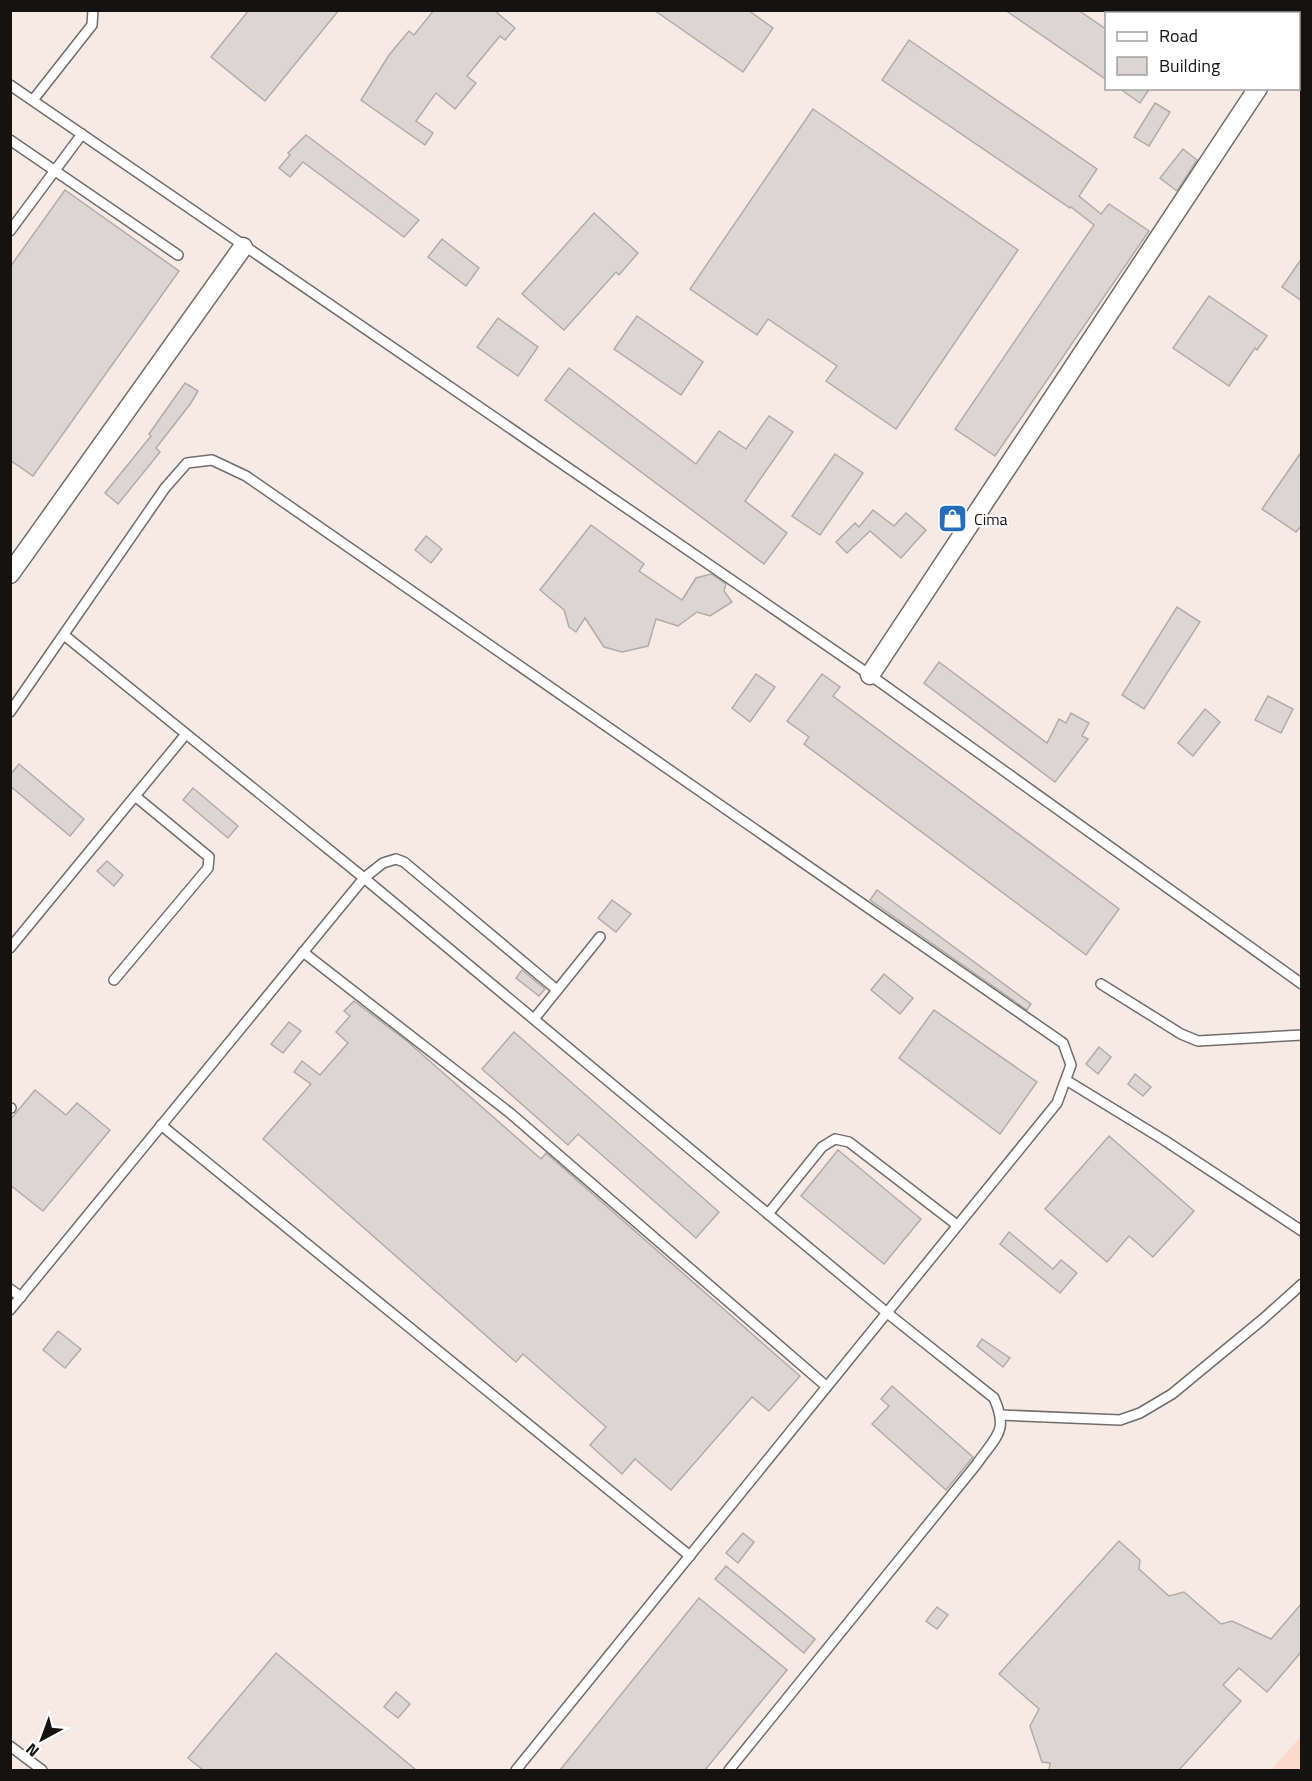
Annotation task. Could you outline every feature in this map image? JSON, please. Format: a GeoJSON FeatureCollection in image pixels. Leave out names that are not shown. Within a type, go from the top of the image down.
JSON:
{"type":"FeatureCollection","features":[{"type":"Feature","properties":{"kind":"street"},"geometry":{"type":"LineString","coordinates":[[870,675],[1257,90]]}},
{"type":"Feature","properties":{"kind":"street"},"geometry":{"type":"LineString","coordinates":[[10,574],[243,247]]}},
{"type":"Feature","properties":{"kind":"lane"},"geometry":{"type":"LineString","coordinates":[[33,100],[92,25],[93,10]]}},
{"type":"Feature","properties":{"kind":"lane"},"geometry":{"type":"LineString","coordinates":[[10,85],[870,675],[1302,984]]}},
{"type":"Feature","properties":{"kind":"lane"},"geometry":{"type":"LineString","coordinates":[[10,231],[82,134]]}},
{"type":"Feature","properties":{"kind":"lane"},"geometry":{"type":"LineString","coordinates":[[10,140],[178,255]]}},
{"type":"Feature","properties":{"kind":"lane"},"geometry":{"type":"LineString","coordinates":[[10,712],[165,488],[187,463],[212,460],[246,476],[1064,1043],[1071,1065],[1057,1103],[885,1312],[516,1770]]}},
{"type":"Feature","properties":{"kind":"lane"},"geometry":{"type":"LineString","coordinates":[[64,635],[364,878],[885,1312],[994,1398],[1001,1415],[1002,1428],[976,1465],[729,1770]]}},
{"type":"Feature","properties":{"kind":"lane"},"geometry":{"type":"LineString","coordinates":[[10,948],[14,937],[186,734]]}},
{"type":"Feature","properties":{"kind":"lane"},"geometry":{"type":"LineString","coordinates":[[114,980],[208,868],[209,857],[135,796]]}},
{"type":"Feature","properties":{"kind":"lane"},"geometry":{"type":"LineString","coordinates":[[10,1310],[364,878],[383,863],[396,859],[404,862],[557,990]]}},
{"type":"Feature","properties":{"kind":"lane"},"geometry":{"type":"LineString","coordinates":[[534,1019],[600,937]]}},
{"type":"Feature","properties":{"kind":"lane"},"geometry":{"type":"LineString","coordinates":[[303,952],[510,1113],[826,1386]]}},
{"type":"Feature","properties":{"kind":"lane"},"geometry":{"type":"LineString","coordinates":[[1101,984],[1181,1035],[1198,1041],[1302,1035]]}},
{"type":"Feature","properties":{"kind":"lane"},"geometry":{"type":"LineString","coordinates":[[1066,1080],[1164,1140],[1302,1231]]}},
{"type":"Feature","properties":{"kind":"lane"},"geometry":{"type":"LineString","coordinates":[[161,1125],[690,1556]]}},
{"type":"Feature","properties":{"kind":"lane"},"geometry":{"type":"LineString","coordinates":[[768,1214],[822,1147],[835,1139],[849,1142],[957,1226]]}},
{"type":"Feature","properties":{"kind":"lane"},"geometry":{"type":"LineString","coordinates":[[1001,1415],[1120,1420],[1140,1413],[1172,1394],[1263,1320],[1302,1284]]}},
{"type":"Feature","properties":{"kind":"lane"},"geometry":{"type":"LineString","coordinates":[[10,1289],[21,1297]]}},
{"type":"Feature","properties":{"kind":"lane"},"geometry":{"type":"LineString","coordinates":[[10,1746],[42,1770]]}},
{"type":"Feature","properties":{"kind":"shaded area"},"geometry":{"type":"Polygon","coordinates":[[[11,11],[1301,11],[1301,1770],[11,1770],[11,11]]]}},
{"type":"Feature","properties":{"kind":"shaded area"},"geometry":{"type":"Polygon","coordinates":[[[1301,1736],[1301,1770],[1271,1770],[1301,1736]]]}},
{"type":"Feature","properties":{"kind":"building"},"geometry":{"type":"Polygon","coordinates":[[[249,10],[339,10],[265,101],[211,57],[249,10]]]}},
{"type":"Feature","properties":{"kind":"building"},"geometry":{"type":"Polygon","coordinates":[[[434,10],[494,10],[515,28],[505,40],[500,36],[467,76],[476,83],[455,109],[436,93],[416,121],[433,133],[425,145],[361,100],[389,55],[409,31],[414,35],[434,10]]]}},
{"type":"Feature","properties":{"kind":"building"},"geometry":{"type":"Polygon","coordinates":[[[654,10],[748,10],[773,28],[743,72],[654,10]]]}},
{"type":"Feature","properties":{"kind":"building"},"geometry":{"type":"Polygon","coordinates":[[[1005,10],[1078,10],[1105,29],[1105,79],[1005,10]]]}},
{"type":"Feature","properties":{"kind":"building"},"geometry":{"type":"Polygon","coordinates":[[[909,40],[1097,169],[1079,196],[1101,214],[1109,204],[1149,231],[995,456],[955,429],[1094,225],[1071,207],[882,80],[909,40]]]}},
{"type":"Feature","properties":{"kind":"building"},"geometry":{"type":"Polygon","coordinates":[[[1122,90],[1149,90],[1140,103],[1122,90]]]}},
{"type":"Feature","properties":{"kind":"building"},"geometry":{"type":"Polygon","coordinates":[[[1155,103],[1170,112],[1149,146],[1134,137],[1155,103]]]}},
{"type":"Feature","properties":{"kind":"building"},"geometry":{"type":"Polygon","coordinates":[[[813,109],[1018,250],[896,429],[826,381],[837,366],[768,319],[757,335],[690,289],[813,109]]]}},
{"type":"Feature","properties":{"kind":"building"},"geometry":{"type":"Polygon","coordinates":[[[306,135],[419,220],[404,237],[303,162],[290,177],[279,168],[290,155],[288,153],[306,135]]]}},
{"type":"Feature","properties":{"kind":"building"},"geometry":{"type":"Polygon","coordinates":[[[1183,149],[1197,160],[1177,191],[1160,178],[1183,149]]]}},
{"type":"Feature","properties":{"kind":"building"},"geometry":{"type":"Polygon","coordinates":[[[65,190],[179,271],[33,476],[10,460],[10,267],[65,190]]]}},
{"type":"Feature","properties":{"kind":"building"},"geometry":{"type":"Polygon","coordinates":[[[594,213],[638,253],[619,275],[616,272],[564,330],[522,294],[594,213]]]}},
{"type":"Feature","properties":{"kind":"building"},"geometry":{"type":"Polygon","coordinates":[[[442,239],[479,268],[466,286],[428,257],[442,239]]]}},
{"type":"Feature","properties":{"kind":"building"},"geometry":{"type":"Polygon","coordinates":[[[1302,258],[1302,301],[1282,287],[1302,258]]]}},
{"type":"Feature","properties":{"kind":"building"},"geometry":{"type":"Polygon","coordinates":[[[1209,296],[1267,336],[1257,350],[1255,348],[1229,386],[1173,348],[1209,296]]]}},
{"type":"Feature","properties":{"kind":"building"},"geometry":{"type":"Polygon","coordinates":[[[637,316],[703,362],[681,395],[614,349],[637,316]]]}},
{"type":"Feature","properties":{"kind":"building"},"geometry":{"type":"Polygon","coordinates":[[[498,318],[538,347],[518,376],[477,347],[498,318]]]}},
{"type":"Feature","properties":{"kind":"building"},"geometry":{"type":"Polygon","coordinates":[[[569,368],[696,464],[719,431],[746,449],[769,416],[793,432],[745,501],[787,533],[764,564],[545,400],[569,368]]]}},
{"type":"Feature","properties":{"kind":"building"},"geometry":{"type":"Polygon","coordinates":[[[185,383],[198,391],[156,448],[160,452],[118,504],[105,493],[151,436],[149,434],[185,383]]]}},
{"type":"Feature","properties":{"kind":"building"},"geometry":{"type":"Polygon","coordinates":[[[1302,451],[1302,525],[1296,532],[1262,509],[1302,451]]]}},
{"type":"Feature","properties":{"kind":"building"},"geometry":{"type":"Polygon","coordinates":[[[835,454],[863,473],[820,535],[792,516],[835,454]]]}},
{"type":"Feature","properties":{"kind":"building"},"geometry":{"type":"Polygon","coordinates":[[[873,510],[894,526],[906,513],[926,530],[901,558],[870,531],[847,553],[836,542],[855,523],[859,527],[873,510]]]}},
{"type":"Feature","properties":{"kind":"building"},"geometry":{"type":"Polygon","coordinates":[[[591,525],[644,564],[639,571],[682,600],[696,578],[711,574],[726,584],[724,591],[732,602],[710,616],[697,612],[678,626],[656,619],[648,646],[622,652],[604,647],[585,618],[576,632],[569,627],[564,610],[540,590],[591,525]]]}},
{"type":"Feature","properties":{"kind":"building"},"geometry":{"type":"Polygon","coordinates":[[[426,536],[442,549],[431,563],[415,550],[426,536]]]}},
{"type":"Feature","properties":{"kind":"building"},"geometry":{"type":"Polygon","coordinates":[[[1177,607],[1200,622],[1144,709],[1122,695],[1177,607]]]}},
{"type":"Feature","properties":{"kind":"building"},"geometry":{"type":"Polygon","coordinates":[[[939,662],[1047,743],[1059,719],[1066,723],[1071,713],[1089,723],[1082,736],[1088,739],[1055,782],[924,683],[939,662]]]}},
{"type":"Feature","properties":{"kind":"building"},"geometry":{"type":"Polygon","coordinates":[[[756,674],[775,687],[750,722],[732,708],[756,674]]]}},
{"type":"Feature","properties":{"kind":"building"},"geometry":{"type":"Polygon","coordinates":[[[822,674],[840,687],[833,696],[1119,909],[1086,955],[804,744],[809,737],[787,721],[822,674]]]}},
{"type":"Feature","properties":{"kind":"building"},"geometry":{"type":"Polygon","coordinates":[[[1268,696],[1293,709],[1281,733],[1255,720],[1268,696]]]}},
{"type":"Feature","properties":{"kind":"building"},"geometry":{"type":"Polygon","coordinates":[[[1205,709],[1220,722],[1193,756],[1178,743],[1205,709]]]}},
{"type":"Feature","properties":{"kind":"building"},"geometry":{"type":"Polygon","coordinates":[[[19,764],[84,819],[70,836],[10,786],[10,775],[19,764]]]}},
{"type":"Feature","properties":{"kind":"building"},"geometry":{"type":"Polygon","coordinates":[[[193,788],[238,826],[228,838],[183,800],[193,788]]]}},
{"type":"Feature","properties":{"kind":"building"},"geometry":{"type":"Polygon","coordinates":[[[107,861],[123,875],[114,886],[97,871],[107,861]]]}},
{"type":"Feature","properties":{"kind":"building"},"geometry":{"type":"Polygon","coordinates":[[[877,890],[1031,1004],[1027,1010],[870,900],[877,890]]]}},
{"type":"Feature","properties":{"kind":"building"},"geometry":{"type":"Polygon","coordinates":[[[612,900],[631,914],[616,932],[598,918],[612,900]]]}},
{"type":"Feature","properties":{"kind":"building"},"geometry":{"type":"Polygon","coordinates":[[[522,970],[545,989],[539,996],[516,978],[522,970]]]}},
{"type":"Feature","properties":{"kind":"building"},"geometry":{"type":"Polygon","coordinates":[[[884,974],[913,998],[900,1014],[871,990],[884,974]]]}},
{"type":"Feature","properties":{"kind":"building"},"geometry":{"type":"Polygon","coordinates":[[[354,1001],[408,1042],[541,1159],[546,1153],[800,1376],[769,1411],[752,1397],[671,1490],[635,1459],[622,1474],[590,1445],[606,1427],[523,1354],[516,1362],[263,1139],[311,1084],[294,1072],[302,1061],[320,1075],[348,1043],[336,1032],[350,1016],[344,1011],[354,1001]]]}},
{"type":"Feature","properties":{"kind":"building"},"geometry":{"type":"Polygon","coordinates":[[[934,1010],[1037,1082],[1000,1134],[899,1058],[934,1010]]]}},
{"type":"Feature","properties":{"kind":"building"},"geometry":{"type":"Polygon","coordinates":[[[289,1022],[301,1031],[283,1053],[271,1044],[289,1022]]]}},
{"type":"Feature","properties":{"kind":"building"},"geometry":{"type":"Polygon","coordinates":[[[514,1032],[719,1212],[696,1238],[578,1134],[568,1145],[482,1069],[514,1032]]]}},
{"type":"Feature","properties":{"kind":"building"},"geometry":{"type":"Polygon","coordinates":[[[1099,1047],[1111,1057],[1098,1074],[1086,1064],[1099,1047]]]}},
{"type":"Feature","properties":{"kind":"building"},"geometry":{"type":"Polygon","coordinates":[[[1135,1074],[1151,1087],[1143,1096],[1128,1084],[1135,1074]]]}},
{"type":"Feature","properties":{"kind":"building"},"geometry":{"type":"Polygon","coordinates":[[[35,1090],[66,1115],[77,1103],[110,1130],[43,1211],[10,1185],[10,1120],[35,1090]]]}},
{"type":"Feature","properties":{"kind":"building"},"geometry":{"type":"Polygon","coordinates":[[[1109,1136],[1194,1211],[1153,1257],[1129,1236],[1107,1262],[1045,1209],[1109,1136]]]}},
{"type":"Feature","properties":{"kind":"building"},"geometry":{"type":"Polygon","coordinates":[[[838,1150],[921,1219],[884,1264],[801,1196],[838,1150]]]}},
{"type":"Feature","properties":{"kind":"building"},"geometry":{"type":"Polygon","coordinates":[[[1009,1232],[1053,1269],[1061,1260],[1077,1273],[1060,1293],[1000,1244],[1009,1232]]]}},
{"type":"Feature","properties":{"kind":"building"},"geometry":{"type":"Polygon","coordinates":[[[58,1331],[81,1349],[65,1368],[43,1350],[58,1331]]]}},
{"type":"Feature","properties":{"kind":"building"},"geometry":{"type":"Polygon","coordinates":[[[982,1339],[1010,1358],[1003,1367],[977,1346],[982,1339]]]}},
{"type":"Feature","properties":{"kind":"building"},"geometry":{"type":"Polygon","coordinates":[[[892,1386],[973,1457],[946,1490],[872,1424],[889,1406],[881,1399],[892,1386]]]}},
{"type":"Feature","properties":{"kind":"building"},"geometry":{"type":"Polygon","coordinates":[[[743,1533],[754,1542],[738,1563],[726,1553],[743,1533]]]}},
{"type":"Feature","properties":{"kind":"building"},"geometry":{"type":"Polygon","coordinates":[[[1119,1541],[1140,1560],[1139,1569],[1169,1596],[1184,1592],[1221,1624],[1232,1621],[1271,1639],[1302,1603],[1302,1651],[1267,1692],[1239,1668],[1223,1685],[1241,1701],[1179,1770],[1049,1770],[1050,1763],[1042,1762],[1030,1726],[1039,1709],[999,1674],[1119,1541]]]}},
{"type":"Feature","properties":{"kind":"building"},"geometry":{"type":"Polygon","coordinates":[[[726,1566],[815,1639],[804,1653],[715,1579],[726,1566]]]}},
{"type":"Feature","properties":{"kind":"building"},"geometry":{"type":"Polygon","coordinates":[[[699,1598],[787,1670],[705,1770],[560,1770],[699,1598]]]}},
{"type":"Feature","properties":{"kind":"building"},"geometry":{"type":"Polygon","coordinates":[[[937,1607],[948,1615],[937,1629],[926,1621],[937,1607]]]}},
{"type":"Feature","properties":{"kind":"building"},"geometry":{"type":"Polygon","coordinates":[[[276,1653],[416,1770],[203,1770],[188,1758],[276,1653]]]}},
{"type":"Feature","properties":{"kind":"building"},"geometry":{"type":"Polygon","coordinates":[[[396,1692],[410,1704],[398,1718],[384,1707],[396,1692]]]}},
{"type":"Feature","properties":{"kind":"place","name":"Cima"},"geometry":{"type":"Point","coordinates":[953,519]}}]}
